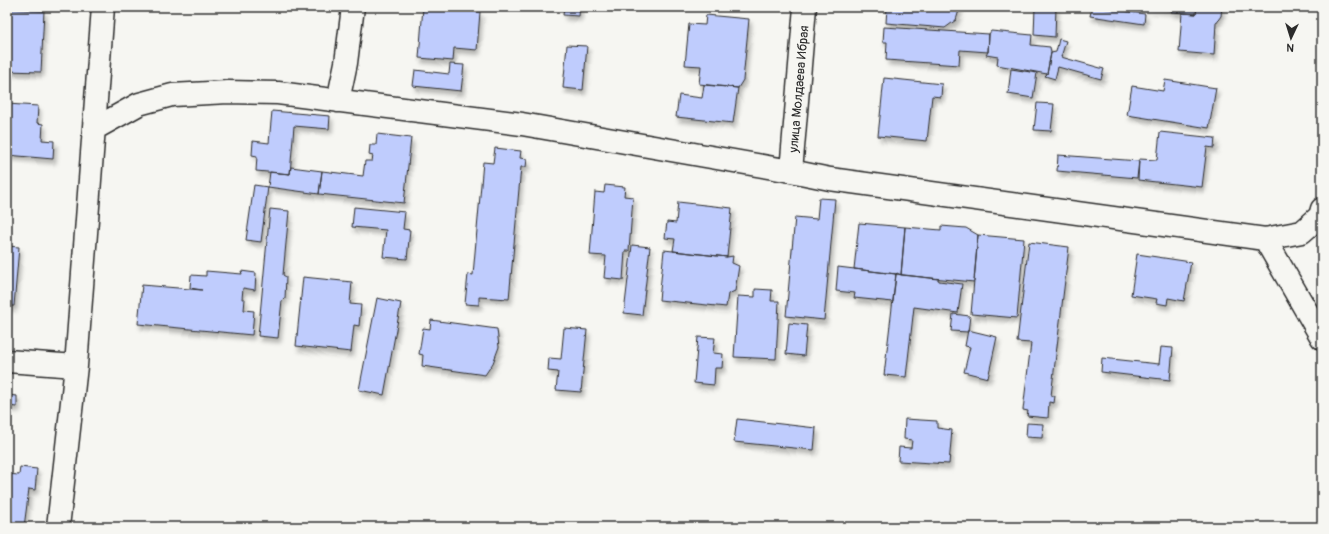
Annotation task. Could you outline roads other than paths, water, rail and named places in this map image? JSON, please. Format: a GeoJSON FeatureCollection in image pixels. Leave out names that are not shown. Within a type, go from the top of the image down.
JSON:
{"type":"FeatureCollection","features":[{"type":"Feature","properties":{"kind":"street"},"geometry":{"type":"LineString","coordinates":[[58,527],[76,366],[103,7]]}},
{"type":"Feature","properties":{"kind":"street"},"geometry":{"type":"LineString","coordinates":[[338,101],[346,63],[353,7]]}},
{"type":"Feature","properties":{"kind":"street","name":"улица Молдаева Ибрая"},"geometry":{"type":"LineString","coordinates":[[791,171],[805,7]]}},
{"type":"Feature","properties":{"kind":"street"},"geometry":{"type":"LineString","coordinates":[[94,129],[139,104],[172,95],[228,92],[278,93],[522,124],[791,171],[844,182],[1265,239],[1302,232],[1320,216],[1322,209]]}},
{"type":"Feature","properties":{"kind":"street"},"geometry":{"type":"LineString","coordinates":[[1265,239],[1322,338]]}},
{"type":"Feature","properties":{"kind":"street"},"geometry":{"type":"LineString","coordinates":[[7,361],[76,366]]}}]}
